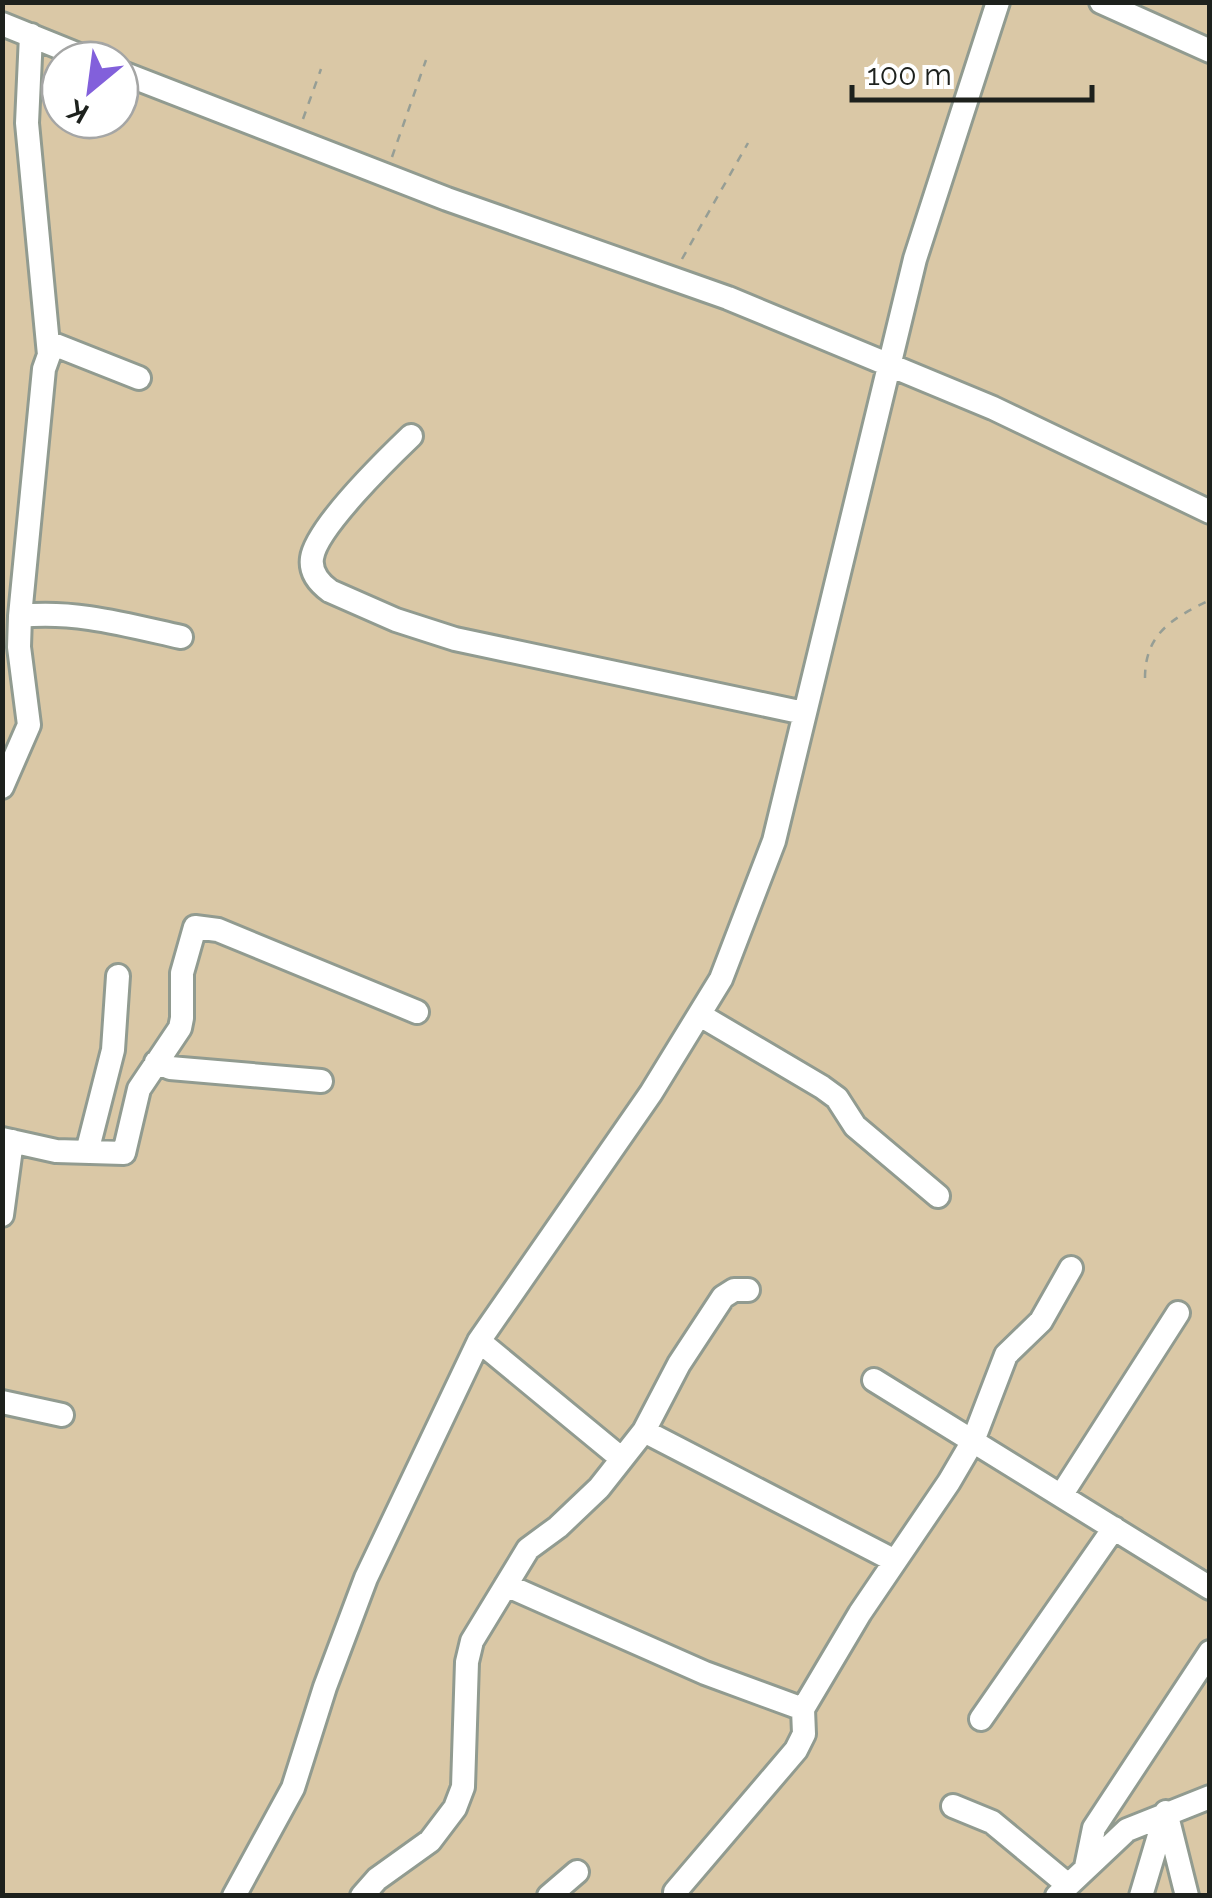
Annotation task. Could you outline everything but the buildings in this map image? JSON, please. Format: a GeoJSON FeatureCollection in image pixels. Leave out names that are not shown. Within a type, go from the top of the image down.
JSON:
{"type":"FeatureCollection","features":[{"type":"Feature","properties":{"kind":"street"},"geometry":{"type":"LineString","coordinates":[[234,1896],[293,1788],[366,1578],[478,1341],[641,1109],[721,979],[774,842],[915,259],[998,2]]}},
{"type":"Feature","properties":{"kind":"street"},"geometry":{"type":"LineString","coordinates":[[1101,2],[1210,51]]}},
{"type":"Feature","properties":{"kind":"street"},"geometry":{"type":"LineString","coordinates":[[2,24],[41,40]]}},
{"type":"Feature","properties":{"kind":"street"},"geometry":{"type":"LineString","coordinates":[[6,779],[29,726],[20,616],[44,369],[49,355],[27,123],[31,36]]}},
{"type":"Feature","properties":{"kind":"street"},"geometry":{"type":"LineString","coordinates":[[140,80],[385,175],[671,278],[888,365],[992,408],[1210,512]]}},
{"type":"Feature","properties":{"kind":"street"},"geometry":{"type":"LineString","coordinates":[[48,342],[139,378]]}},
{"type":"Feature","properties":{"kind":"street"},"geometry":{"type":"LineString","coordinates":[[411,436],[362,484],[315,546],[312,567],[321,585],[396,620],[455,639],[804,714]]}},
{"type":"Feature","properties":{"kind":"street"},"geometry":{"type":"LineString","coordinates":[[20,616],[52,612],[181,636]]}},
{"type":"Feature","properties":{"kind":"street"},"geometry":{"type":"LineString","coordinates":[[2,1215],[8,1140],[56,1150],[124,1153],[139,1089],[180,1028],[182,973],[195,927],[218,930],[417,1012]]}},
{"type":"Feature","properties":{"kind":"street"},"geometry":{"type":"LineString","coordinates":[[87,1152],[113,1050],[118,976]]}},
{"type":"Feature","properties":{"kind":"street"},"geometry":{"type":"LineString","coordinates":[[700,1014],[822,1087],[836,1098],[855,1126],[938,1196]]}},
{"type":"Feature","properties":{"kind":"street"},"geometry":{"type":"LineString","coordinates":[[156,1062],[170,1068],[321,1081]]}},
{"type":"Feature","properties":{"kind":"street"},"geometry":{"type":"LineString","coordinates":[[676,1892],[796,1750],[804,1734],[803,1709],[895,1561],[950,1482],[973,1441],[1006,1355],[1041,1321],[1072,1268]]}},
{"type":"Feature","properties":{"kind":"street"},"geometry":{"type":"LineString","coordinates":[[362,1896],[376,1879],[430,1841],[455,1808],[463,1787],[467,1662],[472,1641],[506,1584],[528,1550],[599,1488],[644,1431],[679,1364],[722,1296],[734,1290],[748,1290]]}},
{"type":"Feature","properties":{"kind":"street"},"geometry":{"type":"LineString","coordinates":[[1062,1494],[1178,1314]]}},
{"type":"Feature","properties":{"kind":"street"},"geometry":{"type":"LineString","coordinates":[[478,1341],[622,1458]]}},
{"type":"Feature","properties":{"kind":"street"},"geometry":{"type":"LineString","coordinates":[[874,1380],[1210,1588]]}},
{"type":"Feature","properties":{"kind":"street"},"geometry":{"type":"LineString","coordinates":[[2,1402],[62,1414]]}},
{"type":"Feature","properties":{"kind":"street"},"geometry":{"type":"LineString","coordinates":[[644,1431],[895,1561]]}},
{"type":"Feature","properties":{"kind":"street"},"geometry":{"type":"LineString","coordinates":[[981,1719],[1114,1528]]}},
{"type":"Feature","properties":{"kind":"street"},"geometry":{"type":"LineString","coordinates":[[506,1584],[704,1673],[803,1709]]}},
{"type":"Feature","properties":{"kind":"street"},"geometry":{"type":"LineString","coordinates":[[1086,1867],[1094,1828],[1210,1652]]}},
{"type":"Feature","properties":{"kind":"street"},"geometry":{"type":"LineString","coordinates":[[953,1806],[992,1822],[1062,1890],[1127,1830],[1210,1797]]}},
{"type":"Feature","properties":{"kind":"street"},"geometry":{"type":"LineString","coordinates":[[1141,1896],[1166,1812]]}},
{"type":"Feature","properties":{"kind":"street"},"geometry":{"type":"LineString","coordinates":[[1166,1812],[1187,1896]]}},
{"type":"Feature","properties":{"kind":"street"},"geometry":{"type":"LineString","coordinates":[[549,1896],[577,1872]]}},
{"type":"Feature","properties":{"kind":"path"},"geometry":{"type":"LineString","coordinates":[[385,175],[426,60]]}},
{"type":"Feature","properties":{"kind":"path"},"geometry":{"type":"LineString","coordinates":[[296,141],[321,69]]}},
{"type":"Feature","properties":{"kind":"path"},"geometry":{"type":"LineString","coordinates":[[671,278],[748,143]]}},
{"type":"Feature","properties":{"kind":"path"},"geometry":{"type":"LineString","coordinates":[[1145,678],[1145,662],[1157,633],[1178,616],[1210,600]]}},
{"type":"Feature","properties":{"kind":"shaded area"},"geometry":{"type":"Polygon","coordinates":[[[3,3],[1209,3],[1209,1895],[3,1896],[3,3]]]}}]}
